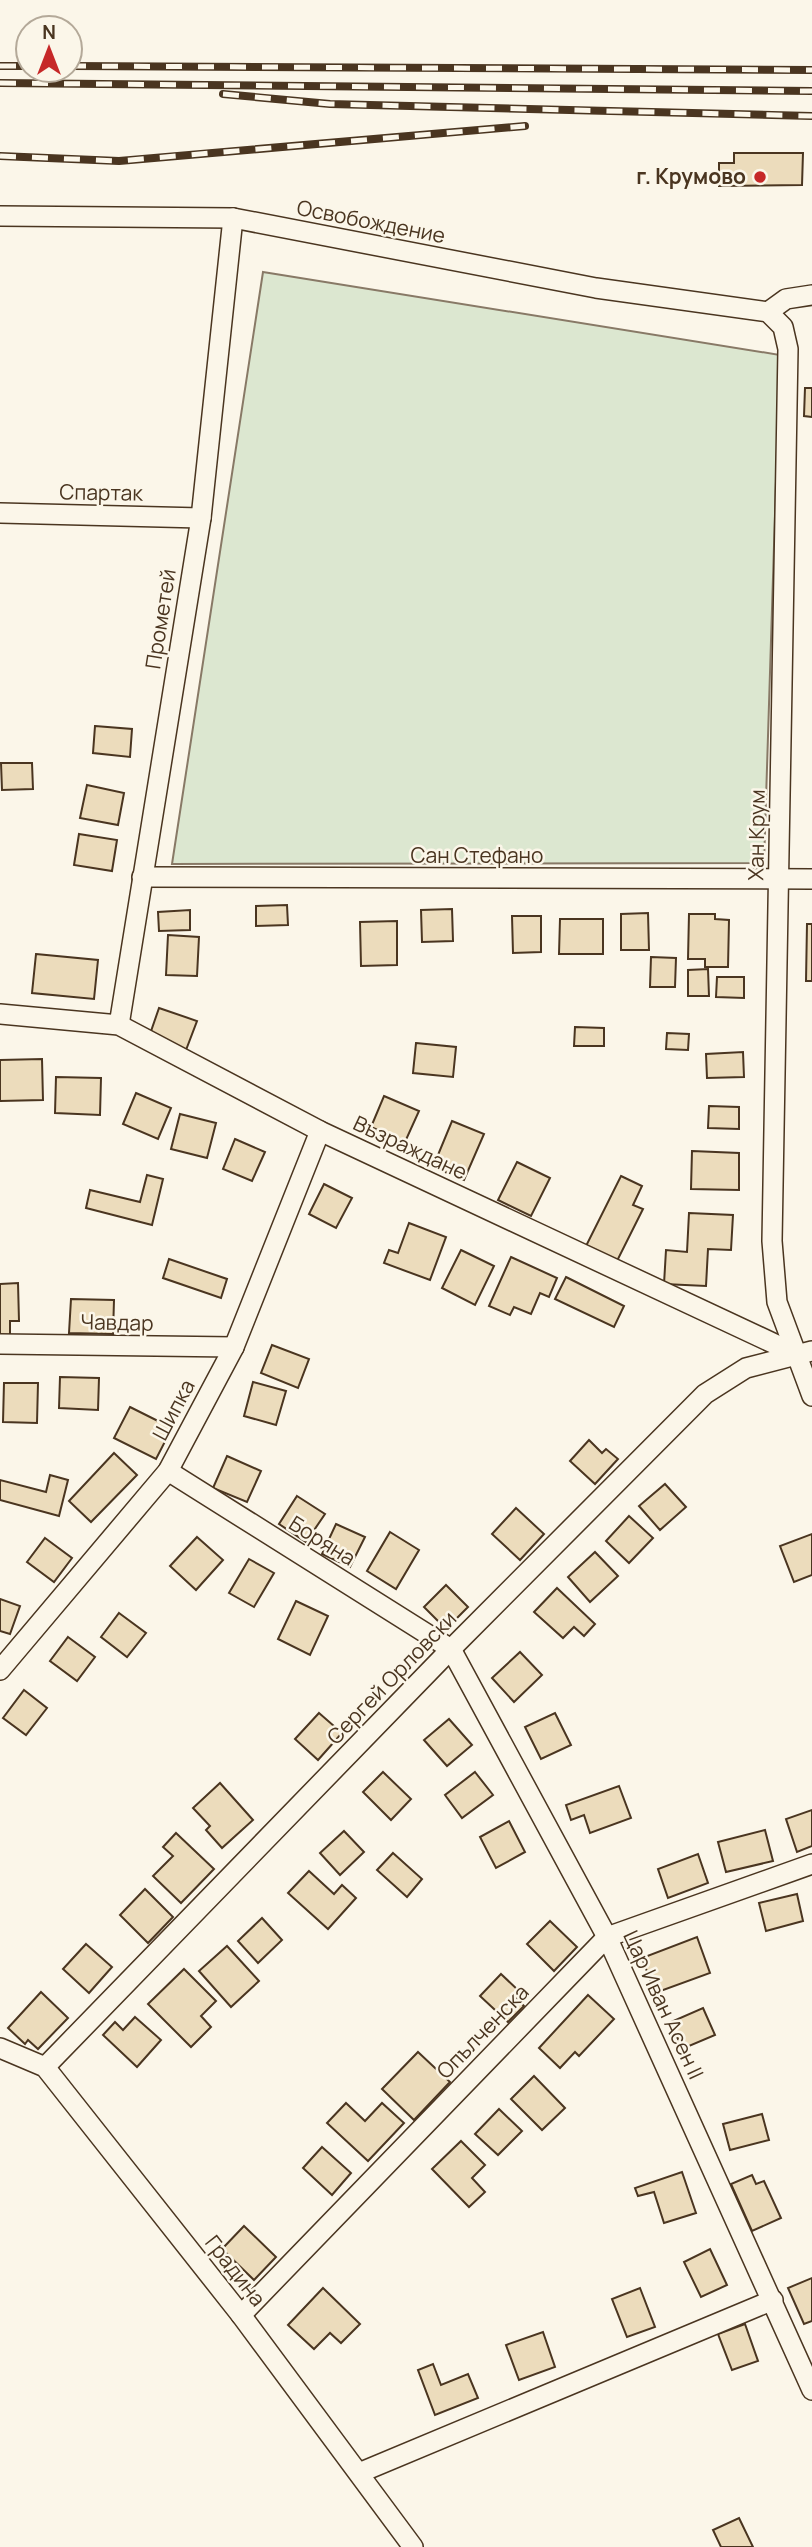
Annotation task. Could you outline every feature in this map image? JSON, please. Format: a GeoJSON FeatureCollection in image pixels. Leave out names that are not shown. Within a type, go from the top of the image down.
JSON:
{"type":"FeatureCollection","features":[{"type":"Feature","properties":{"kind":"street","name":"Освобождение"},"geometry":{"type":"LineString","coordinates":[[0,216],[233,218],[596,288],[768,312]]}},
{"type":"Feature","properties":{"kind":"street","name":"Прометей"},"geometry":{"type":"LineString","coordinates":[[118,1025],[201,517],[233,218]]}},
{"type":"Feature","properties":{"kind":"street"},"geometry":{"type":"LineString","coordinates":[[768,312],[786,299],[812,295]]}},
{"type":"Feature","properties":{"kind":"street","name":"Хан Крум"},"geometry":{"type":"LineString","coordinates":[[768,312],[783,327],[788,349],[772,1241],[777,1302],[803,1352],[812,1396]]}},
{"type":"Feature","properties":{"kind":"street","name":"Спартак"},"geometry":{"type":"LineString","coordinates":[[0,513],[201,517]]}},
{"type":"Feature","properties":{"kind":"street","name":"Сан Стефано"},"geometry":{"type":"LineString","coordinates":[[142,877],[812,879]]}},
{"type":"Feature","properties":{"kind":"street","name":"Възраждане"},"geometry":{"type":"LineString","coordinates":[[0,1014],[118,1025],[320,1131],[803,1352]]}},
{"type":"Feature","properties":{"kind":"street","name":"Шипка"},"geometry":{"type":"LineString","coordinates":[[0,1670],[9,1646],[168,1471],[234,1347],[320,1131]]}},
{"type":"Feature","properties":{"kind":"street","name":"Чавдар"},"geometry":{"type":"LineString","coordinates":[[0,1344],[234,1347]]}},
{"type":"Feature","properties":{"kind":"street","name":"Сергей Орловски"},"geometry":{"type":"LineString","coordinates":[[45,2067],[451,1649],[705,1394],[746,1368],[803,1352]]}},
{"type":"Feature","properties":{"kind":"street","name":"Боряна"},"geometry":{"type":"LineString","coordinates":[[168,1471],[451,1649]]}},
{"type":"Feature","properties":{"kind":"street","name":"Цар Иван Асен II"},"geometry":{"type":"LineString","coordinates":[[451,1649],[607,1937],[812,2390]]}},
{"type":"Feature","properties":{"kind":"street","name":"Опълченска"},"geometry":{"type":"LineString","coordinates":[[241,2315],[607,1937],[812,1864]]}},
{"type":"Feature","properties":{"kind":"street","name":"Градина"},"geometry":{"type":"LineString","coordinates":[[0,2048],[45,2067],[241,2315],[413,2547]]}},
{"type":"Feature","properties":{"kind":"street"},"geometry":{"type":"LineString","coordinates":[[359,2473],[773,2300]]}},
{"type":"Feature","properties":{"kind":"green space"},"geometry":{"type":"Polygon","coordinates":[[[263,272],[780,355],[764,863],[172,864],[263,272]]]}},
{"type":"Feature","properties":{"kind":"building","name":"г. Крумово"},"geometry":{"type":"Polygon","coordinates":[[[734,153],[803,153],[802,185],[719,186],[719,163],[734,163],[734,153]]]}},
{"type":"Feature","properties":{"kind":"building"},"geometry":{"type":"Polygon","coordinates":[[[805,388],[812,388],[812,417],[804,416],[805,388]]]}},
{"type":"Feature","properties":{"kind":"building"},"geometry":{"type":"Polygon","coordinates":[[[95,726],[132,729],[130,757],[93,753],[95,726]]]}},
{"type":"Feature","properties":{"kind":"building"},"geometry":{"type":"Polygon","coordinates":[[[1,763],[32,763],[33,789],[2,790],[1,763]]]}},
{"type":"Feature","properties":{"kind":"building"},"geometry":{"type":"Polygon","coordinates":[[[87,785],[124,793],[118,825],[80,818],[87,785]]]}},
{"type":"Feature","properties":{"kind":"building"},"geometry":{"type":"Polygon","coordinates":[[[79,834],[117,840],[112,871],[74,865],[79,834]]]}},
{"type":"Feature","properties":{"kind":"building"},"geometry":{"type":"Polygon","coordinates":[[[287,905],[288,925],[256,926],[256,906],[287,905]]]}},
{"type":"Feature","properties":{"kind":"building"},"geometry":{"type":"Polygon","coordinates":[[[452,909],[453,941],[422,942],[421,910],[452,909]]]}},
{"type":"Feature","properties":{"kind":"building"},"geometry":{"type":"Polygon","coordinates":[[[190,910],[190,930],[159,931],[158,912],[190,910]]]}},
{"type":"Feature","properties":{"kind":"building"},"geometry":{"type":"Polygon","coordinates":[[[648,913],[649,950],[621,950],[621,914],[648,913]]]}},
{"type":"Feature","properties":{"kind":"building"},"geometry":{"type":"Polygon","coordinates":[[[689,914],[715,914],[715,919],[729,920],[728,967],[705,967],[705,959],[688,959],[689,914]]]}},
{"type":"Feature","properties":{"kind":"building"},"geometry":{"type":"Polygon","coordinates":[[[512,916],[541,916],[541,952],[513,953],[512,916]]]}},
{"type":"Feature","properties":{"kind":"building"},"geometry":{"type":"Polygon","coordinates":[[[560,919],[603,919],[603,954],[559,954],[560,919]]]}},
{"type":"Feature","properties":{"kind":"building"},"geometry":{"type":"Polygon","coordinates":[[[397,921],[397,965],[361,966],[360,922],[397,921]]]}},
{"type":"Feature","properties":{"kind":"building"},"geometry":{"type":"Polygon","coordinates":[[[807,924],[812,924],[812,981],[806,981],[807,924]]]}},
{"type":"Feature","properties":{"kind":"building"},"geometry":{"type":"Polygon","coordinates":[[[168,935],[199,937],[197,976],[166,975],[168,935]]]}},
{"type":"Feature","properties":{"kind":"building"},"geometry":{"type":"Polygon","coordinates":[[[36,954],[98,960],[94,999],[32,993],[36,954]]]}},
{"type":"Feature","properties":{"kind":"building"},"geometry":{"type":"Polygon","coordinates":[[[651,957],[676,958],[675,987],[650,987],[651,957]]]}},
{"type":"Feature","properties":{"kind":"building"},"geometry":{"type":"Polygon","coordinates":[[[708,969],[709,996],[688,996],[688,970],[708,969]]]}},
{"type":"Feature","properties":{"kind":"building"},"geometry":{"type":"Polygon","coordinates":[[[717,977],[744,977],[744,998],[716,997],[717,977]]]}},
{"type":"Feature","properties":{"kind":"building"},"geometry":{"type":"Polygon","coordinates":[[[159,1008],[197,1021],[186,1050],[149,1037],[159,1008]]]}},
{"type":"Feature","properties":{"kind":"building"},"geometry":{"type":"Polygon","coordinates":[[[575,1027],[604,1028],[604,1046],[574,1046],[575,1027]]]}},
{"type":"Feature","properties":{"kind":"building"},"geometry":{"type":"Polygon","coordinates":[[[667,1033],[689,1034],[688,1050],[666,1049],[667,1033]]]}},
{"type":"Feature","properties":{"kind":"building"},"geometry":{"type":"Polygon","coordinates":[[[416,1043],[456,1047],[453,1077],[413,1073],[416,1043]]]}},
{"type":"Feature","properties":{"kind":"building"},"geometry":{"type":"Polygon","coordinates":[[[743,1052],[744,1077],[707,1078],[706,1054],[743,1052]]]}},
{"type":"Feature","properties":{"kind":"building"},"geometry":{"type":"Polygon","coordinates":[[[42,1059],[43,1100],[0,1101],[0,1060],[42,1059]]]}},
{"type":"Feature","properties":{"kind":"building"},"geometry":{"type":"Polygon","coordinates":[[[56,1077],[101,1078],[100,1115],[55,1113],[56,1077]]]}},
{"type":"Feature","properties":{"kind":"building"},"geometry":{"type":"Polygon","coordinates":[[[136,1093],[171,1108],[158,1139],[123,1124],[136,1093]]]}},
{"type":"Feature","properties":{"kind":"building"},"geometry":{"type":"Polygon","coordinates":[[[384,1096],[419,1111],[405,1142],[371,1127],[384,1096]]]}},
{"type":"Feature","properties":{"kind":"building"},"geometry":{"type":"Polygon","coordinates":[[[709,1106],[739,1107],[739,1129],[708,1128],[709,1106]]]}},
{"type":"Feature","properties":{"kind":"building"},"geometry":{"type":"Polygon","coordinates":[[[180,1114],[216,1123],[207,1158],[171,1149],[180,1114]]]}},
{"type":"Feature","properties":{"kind":"building"},"geometry":{"type":"Polygon","coordinates":[[[452,1121],[484,1134],[464,1180],[433,1167],[452,1121]]]}},
{"type":"Feature","properties":{"kind":"building"},"geometry":{"type":"Polygon","coordinates":[[[235,1139],[265,1152],[252,1181],[223,1169],[235,1139]]]}},
{"type":"Feature","properties":{"kind":"building"},"geometry":{"type":"Polygon","coordinates":[[[692,1151],[739,1153],[739,1190],[691,1189],[692,1151]]]}},
{"type":"Feature","properties":{"kind":"building"},"geometry":{"type":"Polygon","coordinates":[[[517,1162],[550,1178],[531,1216],[498,1200],[517,1162]]]}},
{"type":"Feature","properties":{"kind":"building"},"geometry":{"type":"Polygon","coordinates":[[[147,1175],[163,1179],[152,1225],[86,1208],[90,1190],[140,1202],[147,1175]]]}},
{"type":"Feature","properties":{"kind":"building"},"geometry":{"type":"Polygon","coordinates":[[[621,1176],[642,1186],[633,1205],[643,1209],[617,1261],[586,1246],[621,1176]]]}},
{"type":"Feature","properties":{"kind":"building"},"geometry":{"type":"Polygon","coordinates":[[[324,1184],[352,1198],[336,1228],[309,1214],[324,1184]]]}},
{"type":"Feature","properties":{"kind":"building"},"geometry":{"type":"Polygon","coordinates":[[[689,1213],[733,1215],[731,1250],[708,1249],[706,1286],[664,1284],[666,1250],[687,1252],[689,1213]]]}},
{"type":"Feature","properties":{"kind":"building"},"geometry":{"type":"Polygon","coordinates":[[[409,1223],[446,1237],[430,1280],[384,1263],[389,1250],[398,1253],[409,1223]]]}},
{"type":"Feature","properties":{"kind":"building"},"geometry":{"type":"Polygon","coordinates":[[[461,1250],[494,1266],[475,1305],[442,1288],[461,1250]]]}},
{"type":"Feature","properties":{"kind":"building"},"geometry":{"type":"Polygon","coordinates":[[[511,1257],[557,1278],[549,1297],[540,1293],[531,1314],[514,1307],[510,1315],[489,1306],[511,1257]]]}},
{"type":"Feature","properties":{"kind":"building"},"geometry":{"type":"Polygon","coordinates":[[[169,1259],[227,1279],[221,1298],[163,1278],[169,1259]]]}},
{"type":"Feature","properties":{"kind":"building"},"geometry":{"type":"Polygon","coordinates":[[[566,1277],[624,1306],[614,1327],[555,1299],[566,1277]]]}},
{"type":"Feature","properties":{"kind":"building"},"geometry":{"type":"Polygon","coordinates":[[[18,1283],[19,1321],[10,1321],[10,1335],[0,1335],[0,1284],[18,1283]]]}},
{"type":"Feature","properties":{"kind":"building"},"geometry":{"type":"Polygon","coordinates":[[[71,1299],[114,1300],[113,1334],[69,1333],[71,1299]]]}},
{"type":"Feature","properties":{"kind":"building"},"geometry":{"type":"Polygon","coordinates":[[[272,1345],[309,1359],[298,1388],[261,1373],[272,1345]]]}},
{"type":"Feature","properties":{"kind":"building"},"geometry":{"type":"Polygon","coordinates":[[[60,1377],[99,1378],[98,1410],[59,1408],[60,1377]]]}},
{"type":"Feature","properties":{"kind":"building"},"geometry":{"type":"Polygon","coordinates":[[[253,1382],[286,1391],[276,1425],[244,1416],[253,1382]]]}},
{"type":"Feature","properties":{"kind":"building"},"geometry":{"type":"Polygon","coordinates":[[[4,1383],[38,1383],[37,1423],[3,1422],[4,1383]]]}},
{"type":"Feature","properties":{"kind":"building"},"geometry":{"type":"Polygon","coordinates":[[[130,1407],[172,1428],[156,1459],[114,1438],[130,1407]]]}},
{"type":"Feature","properties":{"kind":"building"},"geometry":{"type":"Polygon","coordinates":[[[589,1440],[602,1453],[606,1449],[618,1459],[595,1484],[570,1461],[589,1440]]]}},
{"type":"Feature","properties":{"kind":"building"},"geometry":{"type":"Polygon","coordinates":[[[114,1453],[137,1475],[91,1522],[69,1501],[114,1453]]]}},
{"type":"Feature","properties":{"kind":"building"},"geometry":{"type":"Polygon","coordinates":[[[227,1456],[261,1471],[247,1502],[213,1488],[227,1456]]]}},
{"type":"Feature","properties":{"kind":"building"},"geometry":{"type":"Polygon","coordinates":[[[50,1475],[68,1480],[59,1516],[0,1500],[0,1480],[46,1492],[50,1475]]]}},
{"type":"Feature","properties":{"kind":"building"},"geometry":{"type":"Polygon","coordinates":[[[665,1484],[686,1507],[660,1530],[639,1506],[665,1484]]]}},
{"type":"Feature","properties":{"kind":"building"},"geometry":{"type":"Polygon","coordinates":[[[297,1496],[325,1514],[306,1542],[279,1524],[297,1496]]]}},
{"type":"Feature","properties":{"kind":"building"},"geometry":{"type":"Polygon","coordinates":[[[516,1508],[544,1534],[520,1560],[492,1534],[516,1508]]]}},
{"type":"Feature","properties":{"kind":"building"},"geometry":{"type":"Polygon","coordinates":[[[629,1516],[653,1538],[629,1563],[606,1541],[629,1516]]]}},
{"type":"Feature","properties":{"kind":"building"},"geometry":{"type":"Polygon","coordinates":[[[336,1524],[365,1537],[350,1567],[322,1554],[336,1524]]]}},
{"type":"Feature","properties":{"kind":"building"},"geometry":{"type":"Polygon","coordinates":[[[390,1532],[419,1550],[396,1589],[367,1571],[390,1532]]]}},
{"type":"Feature","properties":{"kind":"building"},"geometry":{"type":"Polygon","coordinates":[[[812,1534],[812,1575],[794,1582],[780,1546],[812,1534]]]}},
{"type":"Feature","properties":{"kind":"building"},"geometry":{"type":"Polygon","coordinates":[[[197,1537],[223,1560],[196,1590],[170,1566],[197,1537]]]}},
{"type":"Feature","properties":{"kind":"building"},"geometry":{"type":"Polygon","coordinates":[[[45,1538],[72,1558],[54,1582],[27,1562],[45,1538]]]}},
{"type":"Feature","properties":{"kind":"building"},"geometry":{"type":"Polygon","coordinates":[[[595,1552],[618,1576],[590,1602],[568,1577],[595,1552]]]}},
{"type":"Feature","properties":{"kind":"building"},"geometry":{"type":"Polygon","coordinates":[[[249,1559],[274,1573],[254,1607],[229,1593],[249,1559]]]}},
{"type":"Feature","properties":{"kind":"building"},"geometry":{"type":"Polygon","coordinates":[[[446,1585],[468,1607],[446,1629],[424,1607],[446,1585]]]}},
{"type":"Feature","properties":{"kind":"building"},"geometry":{"type":"Polygon","coordinates":[[[557,1588],[595,1624],[584,1636],[574,1627],[563,1638],[534,1612],[557,1588]]]}},
{"type":"Feature","properties":{"kind":"building"},"geometry":{"type":"Polygon","coordinates":[[[0,1599],[20,1606],[10,1634],[0,1631],[0,1599]]]}},
{"type":"Feature","properties":{"kind":"building"},"geometry":{"type":"Polygon","coordinates":[[[296,1601],[328,1616],[310,1655],[278,1639],[296,1601]]]}},
{"type":"Feature","properties":{"kind":"building"},"geometry":{"type":"Polygon","coordinates":[[[119,1613],[146,1633],[127,1657],[101,1637],[119,1613]]]}},
{"type":"Feature","properties":{"kind":"building"},"geometry":{"type":"Polygon","coordinates":[[[68,1637],[95,1657],[77,1681],[50,1661],[68,1637]]]}},
{"type":"Feature","properties":{"kind":"building"},"geometry":{"type":"Polygon","coordinates":[[[520,1652],[542,1675],[514,1702],[492,1678],[520,1652]]]}},
{"type":"Feature","properties":{"kind":"building"},"geometry":{"type":"Polygon","coordinates":[[[24,1690],[47,1708],[26,1735],[3,1718],[24,1690]]]}},
{"type":"Feature","properties":{"kind":"building"},"geometry":{"type":"Polygon","coordinates":[[[319,1713],[342,1733],[318,1760],[295,1739],[319,1713]]]}},
{"type":"Feature","properties":{"kind":"building"},"geometry":{"type":"Polygon","coordinates":[[[555,1713],[571,1745],[541,1759],[525,1727],[555,1713]]]}},
{"type":"Feature","properties":{"kind":"building"},"geometry":{"type":"Polygon","coordinates":[[[449,1719],[472,1745],[447,1766],[424,1740],[449,1719]]]}},
{"type":"Feature","properties":{"kind":"building"},"geometry":{"type":"Polygon","coordinates":[[[383,1772],[411,1799],[391,1820],[363,1792],[383,1772]]]}},
{"type":"Feature","properties":{"kind":"building"},"geometry":{"type":"Polygon","coordinates":[[[475,1772],[493,1795],[462,1818],[445,1795],[475,1772]]]}},
{"type":"Feature","properties":{"kind":"building"},"geometry":{"type":"Polygon","coordinates":[[[220,1783],[253,1820],[222,1848],[206,1830],[210,1826],[193,1808],[220,1783]]]}},
{"type":"Feature","properties":{"kind":"building"},"geometry":{"type":"Polygon","coordinates":[[[619,1786],[631,1818],[590,1833],[584,1815],[571,1820],[566,1805],[619,1786]]]}},
{"type":"Feature","properties":{"kind":"building"},"geometry":{"type":"Polygon","coordinates":[[[812,1810],[812,1846],[797,1852],[786,1819],[812,1810]]]}},
{"type":"Feature","properties":{"kind":"building"},"geometry":{"type":"Polygon","coordinates":[[[509,1821],[525,1852],[496,1868],[480,1837],[509,1821]]]}},
{"type":"Feature","properties":{"kind":"building"},"geometry":{"type":"Polygon","coordinates":[[[765,1830],[773,1861],[726,1872],[718,1842],[765,1830]]]}},
{"type":"Feature","properties":{"kind":"building"},"geometry":{"type":"Polygon","coordinates":[[[344,1831],[364,1852],[340,1875],[320,1853],[344,1831]]]}},
{"type":"Feature","properties":{"kind":"building"},"geometry":{"type":"Polygon","coordinates":[[[176,1833],[214,1869],[181,1903],[153,1876],[173,1856],[163,1847],[176,1833]]]}},
{"type":"Feature","properties":{"kind":"building"},"geometry":{"type":"Polygon","coordinates":[[[393,1853],[422,1879],[407,1897],[377,1870],[393,1853]]]}},
{"type":"Feature","properties":{"kind":"building"},"geometry":{"type":"Polygon","coordinates":[[[698,1854],[708,1883],[668,1898],[658,1869],[698,1854]]]}},
{"type":"Feature","properties":{"kind":"building"},"geometry":{"type":"Polygon","coordinates":[[[309,1871],[334,1894],[342,1885],[356,1898],[328,1929],[288,1893],[309,1871]]]}},
{"type":"Feature","properties":{"kind":"building"},"geometry":{"type":"Polygon","coordinates":[[[145,1889],[173,1917],[148,1943],[120,1915],[145,1889]]]}},
{"type":"Feature","properties":{"kind":"building"},"geometry":{"type":"Polygon","coordinates":[[[797,1894],[803,1921],[766,1931],[759,1903],[797,1894]]]}},
{"type":"Feature","properties":{"kind":"building"},"geometry":{"type":"Polygon","coordinates":[[[262,1918],[282,1940],[258,1963],[238,1941],[262,1918]]]}},
{"type":"Feature","properties":{"kind":"building"},"geometry":{"type":"Polygon","coordinates":[[[550,1921],[577,1947],[554,1971],[527,1944],[550,1921]]]}},
{"type":"Feature","properties":{"kind":"building"},"geometry":{"type":"Polygon","coordinates":[[[697,1937],[710,1973],[655,1993],[642,1958],[697,1937]]]}},
{"type":"Feature","properties":{"kind":"building"},"geometry":{"type":"Polygon","coordinates":[[[86,1944],[112,1967],[89,1993],[63,1969],[86,1944]]]}},
{"type":"Feature","properties":{"kind":"building"},"geometry":{"type":"Polygon","coordinates":[[[227,1946],[259,1981],[231,2007],[199,1971],[227,1946]]]}},
{"type":"Feature","properties":{"kind":"building"},"geometry":{"type":"Polygon","coordinates":[[[184,1969],[216,2001],[201,2016],[211,2027],[191,2047],[148,2004],[184,1969]]]}},
{"type":"Feature","properties":{"kind":"building"},"geometry":{"type":"Polygon","coordinates":[[[501,1974],[519,1991],[514,1996],[524,2006],[508,2022],[480,1996],[501,1974]]]}},
{"type":"Feature","properties":{"kind":"building"},"geometry":{"type":"Polygon","coordinates":[[[41,1992],[68,2018],[38,2049],[28,2040],[25,2044],[8,2028],[41,1992]]]}},
{"type":"Feature","properties":{"kind":"building"},"geometry":{"type":"Polygon","coordinates":[[[588,1995],[614,2019],[579,2056],[575,2052],[560,2068],[539,2048],[588,1995]]]}},
{"type":"Feature","properties":{"kind":"building"},"geometry":{"type":"Polygon","coordinates":[[[703,2008],[715,2035],[682,2049],[671,2022],[703,2008]]]}},
{"type":"Feature","properties":{"kind":"building"},"geometry":{"type":"Polygon","coordinates":[[[135,2017],[161,2040],[137,2067],[103,2035],[115,2022],[123,2030],[135,2017]]]}},
{"type":"Feature","properties":{"kind":"building"},"geometry":{"type":"Polygon","coordinates":[[[418,2052],[450,2082],[414,2120],[382,2089],[418,2052]]]}},
{"type":"Feature","properties":{"kind":"building"},"geometry":{"type":"Polygon","coordinates":[[[534,2076],[565,2108],[542,2130],[511,2099],[534,2076]]]}},
{"type":"Feature","properties":{"kind":"building"},"geometry":{"type":"Polygon","coordinates":[[[346,2103],[365,2121],[382,2103],[404,2123],[368,2161],[327,2123],[346,2103]]]}},
{"type":"Feature","properties":{"kind":"building"},"geometry":{"type":"Polygon","coordinates":[[[499,2109],[522,2131],[498,2155],[475,2134],[499,2109]]]}},
{"type":"Feature","properties":{"kind":"building"},"geometry":{"type":"Polygon","coordinates":[[[762,2114],[769,2140],[730,2150],[723,2124],[762,2114]]]}},
{"type":"Feature","properties":{"kind":"building"},"geometry":{"type":"Polygon","coordinates":[[[461,2141],[485,2165],[472,2178],[485,2192],[469,2207],[432,2169],[461,2141]]]}},
{"type":"Feature","properties":{"kind":"building"},"geometry":{"type":"Polygon","coordinates":[[[322,2147],[351,2173],[332,2195],[303,2168],[322,2147]]]}},
{"type":"Feature","properties":{"kind":"building"},"geometry":{"type":"Polygon","coordinates":[[[682,2172],[696,2213],[664,2223],[654,2192],[638,2196],[635,2188],[682,2172]]]}},
{"type":"Feature","properties":{"kind":"building"},"geometry":{"type":"Polygon","coordinates":[[[752,2175],[756,2184],[764,2181],[781,2218],[752,2231],[731,2184],[752,2175]]]}},
{"type":"Feature","properties":{"kind":"building"},"geometry":{"type":"Polygon","coordinates":[[[244,2226],[276,2257],[254,2280],[222,2249],[244,2226]]]}},
{"type":"Feature","properties":{"kind":"building"},"geometry":{"type":"Polygon","coordinates":[[[710,2249],[727,2285],[701,2297],[684,2262],[710,2249]]]}},
{"type":"Feature","properties":{"kind":"building"},"geometry":{"type":"Polygon","coordinates":[[[812,2278],[812,2321],[804,2324],[788,2288],[812,2278]]]}},
{"type":"Feature","properties":{"kind":"building"},"geometry":{"type":"Polygon","coordinates":[[[323,2288],[360,2324],[341,2343],[330,2333],[314,2349],[288,2325],[323,2288]]]}},
{"type":"Feature","properties":{"kind":"building"},"geometry":{"type":"Polygon","coordinates":[[[640,2288],[655,2327],[627,2337],[612,2299],[640,2288]]]}},
{"type":"Feature","properties":{"kind":"building"},"geometry":{"type":"Polygon","coordinates":[[[745,2324],[758,2361],[732,2370],[718,2334],[745,2324]]]}},
{"type":"Feature","properties":{"kind":"building"},"geometry":{"type":"Polygon","coordinates":[[[543,2332],[555,2367],[519,2380],[506,2345],[543,2332]]]}},
{"type":"Feature","properties":{"kind":"building"},"geometry":{"type":"Polygon","coordinates":[[[433,2364],[441,2385],[468,2374],[478,2398],[435,2415],[418,2370],[433,2364]]]}},
{"type":"Feature","properties":{"kind":"building"},"geometry":{"type":"Polygon","coordinates":[[[739,2518],[753,2547],[721,2547],[713,2530],[739,2518]]]}},
{"type":"Feature","properties":{"kind":"railway"},"geometry":{"type":"LineString","coordinates":[[0,66],[14,66]]}},
{"type":"Feature","properties":{"kind":"railway"},"geometry":{"type":"LineString","coordinates":[[84,66],[812,70]]}},
{"type":"Feature","properties":{"kind":"railway"},"geometry":{"type":"LineString","coordinates":[[0,83],[812,91]]}},
{"type":"Feature","properties":{"kind":"railway"},"geometry":{"type":"LineString","coordinates":[[223,94],[330,104],[812,116]]}},
{"type":"Feature","properties":{"kind":"railway"},"geometry":{"type":"LineString","coordinates":[[0,156],[119,161],[525,126]]}},
{"type":"Feature","properties":{"kind":"place","name":"г. Крумово"},"geometry":{"type":"Point","coordinates":[760,177]}}]}
